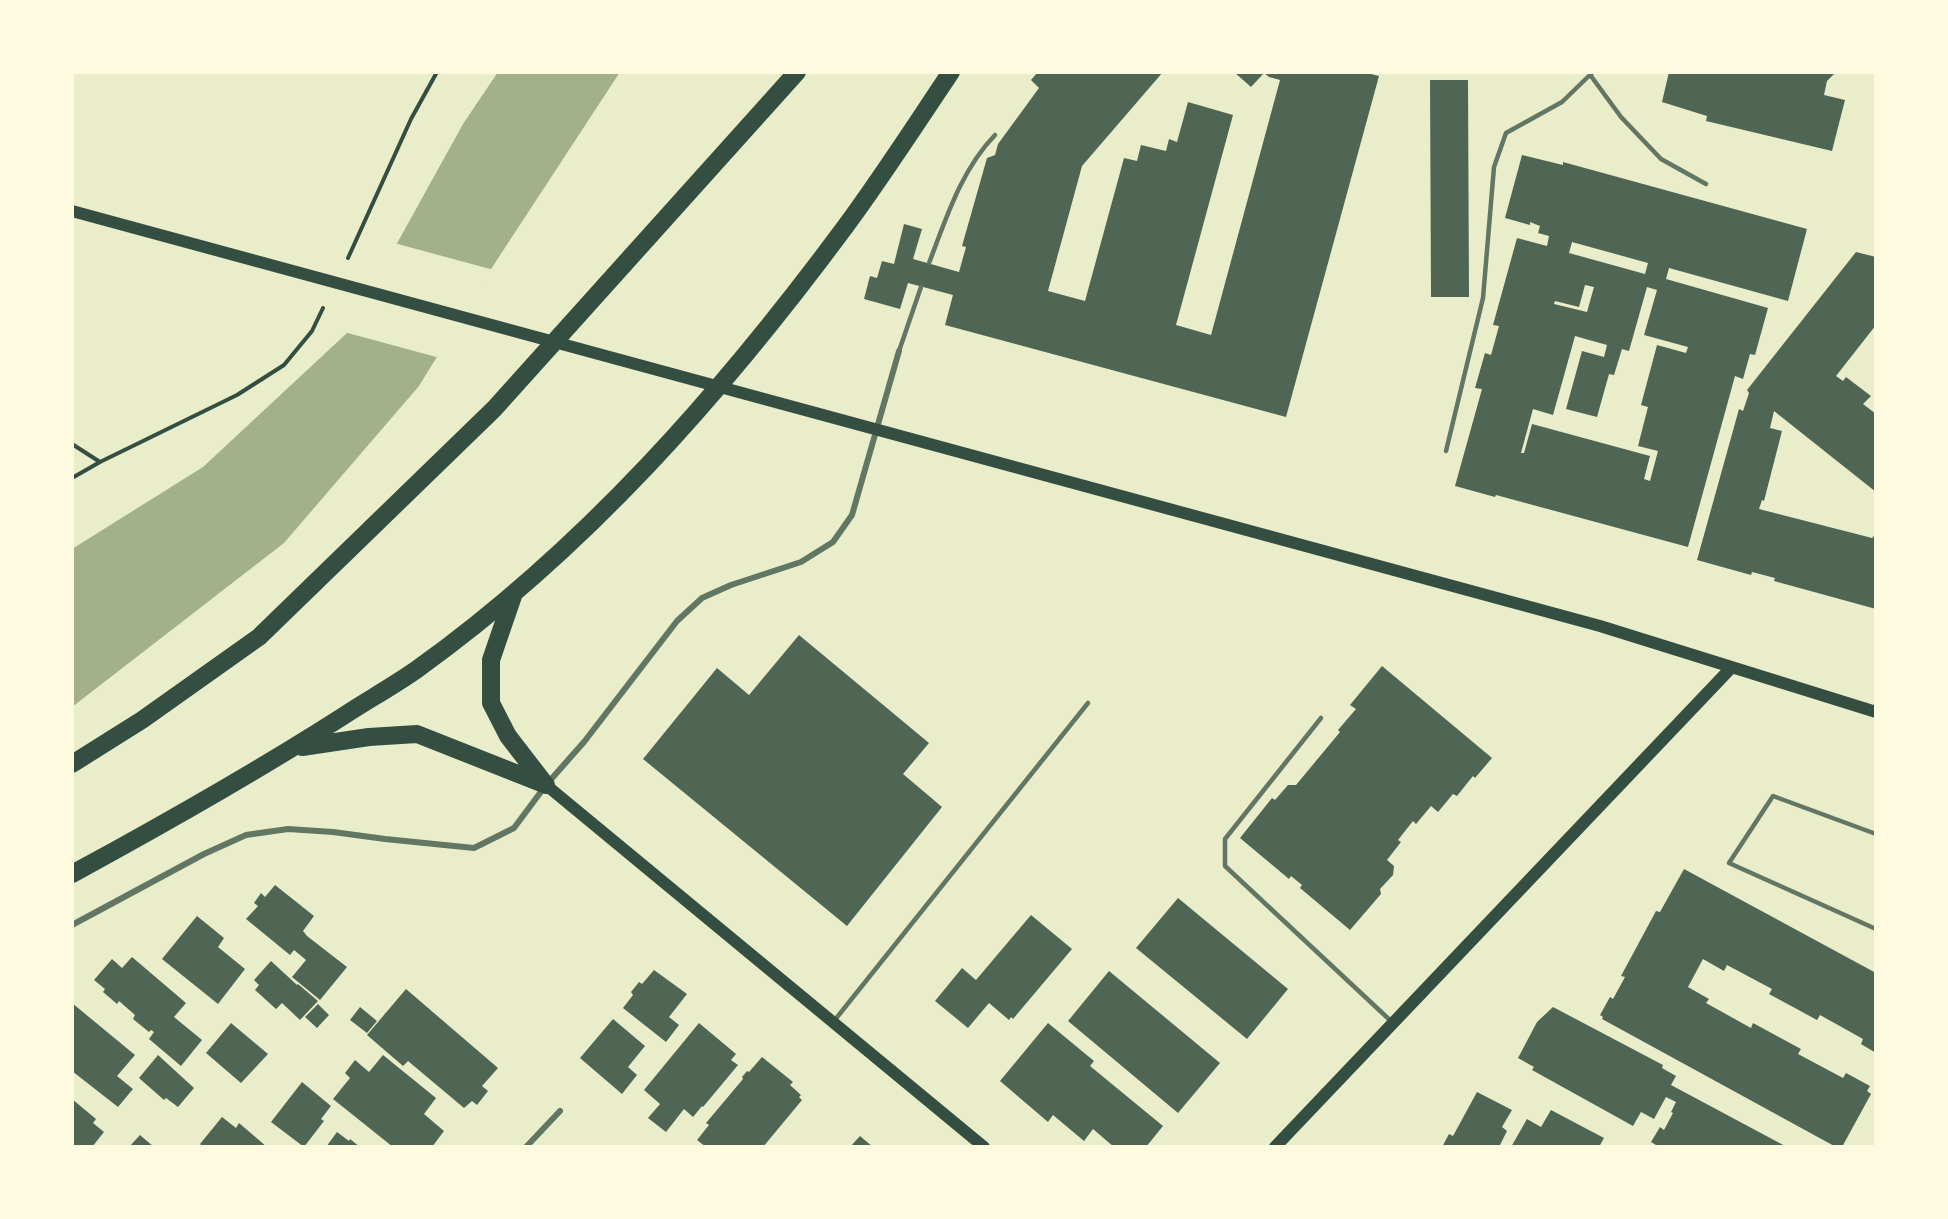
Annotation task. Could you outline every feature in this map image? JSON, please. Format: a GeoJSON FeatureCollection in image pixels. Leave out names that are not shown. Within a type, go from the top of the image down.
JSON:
{"type":"FeatureCollection","features":[{"type":"Feature","properties":{"kind":"highway"},"geometry":{"type":"LineString","coordinates":[[72,764],[142,720],[259,637],[494,409],[797,72]]}},
{"type":"Feature","properties":{"kind":"highway"},"geometry":{"type":"LineString","coordinates":[[72,874],[294,748],[416,670],[514,593],[591,525],[684,427],[762,334],[847,225],[951,72]]}},
{"type":"Feature","properties":{"kind":"highway"},"geometry":{"type":"LineString","coordinates":[[514,593],[491,660],[491,703],[508,736],[546,785]]}},
{"type":"Feature","properties":{"kind":"highway"},"geometry":{"type":"LineString","coordinates":[[294,748],[369,736],[417,734],[546,785]]}},
{"type":"Feature","properties":{"kind":"main road"},"geometry":{"type":"LineString","coordinates":[[72,210],[1600,626],[1876,712]]}},
{"type":"Feature","properties":{"kind":"main road"},"geometry":{"type":"LineString","coordinates":[[1275,1147],[1731,668]]}},
{"type":"Feature","properties":{"kind":"main road"},"geometry":{"type":"LineString","coordinates":[[546,785],[984,1147]]}},
{"type":"Feature","properties":{"kind":"street"},"geometry":{"type":"LineString","coordinates":[[72,925],[204,854],[246,835],[288,829],[474,848],[514,828],[677,621],[702,598],[731,585],[801,562],[834,543],[852,515],[899,351]]}},
{"type":"Feature","properties":{"kind":"street"},"geometry":{"type":"LineString","coordinates":[[526,1147],[560,1111]]}},
{"type":"Feature","properties":{"kind":"lane"},"geometry":{"type":"LineString","coordinates":[[1446,451],[1483,298],[1494,167],[1506,133],[1562,102],[1592,74],[1621,117],[1661,159],[1706,184]]}},
{"type":"Feature","properties":{"kind":"lane"},"geometry":{"type":"LineString","coordinates":[[929,263],[953,199],[981,149],[995,135]]}},
{"type":"Feature","properties":{"kind":"lane"},"geometry":{"type":"LineString","coordinates":[[899,351],[921,287]]}},
{"type":"Feature","properties":{"kind":"lane"},"geometry":{"type":"LineString","coordinates":[[834,1021],[1088,703]]}},
{"type":"Feature","properties":{"kind":"lane"},"geometry":{"type":"LineString","coordinates":[[1321,718],[1225,839],[1225,866],[1393,1023]]}},
{"type":"Feature","properties":{"kind":"lane"},"geometry":{"type":"LineString","coordinates":[[1876,834],[1773,796],[1729,862],[1876,929]]}},
{"type":"Feature","properties":{"kind":"path"},"geometry":{"type":"LineString","coordinates":[[343,268],[411,119],[437,72]]}},
{"type":"Feature","properties":{"kind":"path"},"geometry":{"type":"LineString","coordinates":[[72,478],[237,395],[284,365],[312,331],[328,300]]}},
{"type":"Feature","properties":{"kind":"path"},"geometry":{"type":"LineString","coordinates":[[72,444],[100,462]]}},
{"type":"Feature","properties":{"kind":"shaded area"},"geometry":{"type":"Polygon","coordinates":[[[498,72],[620,72],[493,266],[419,386],[284,543],[72,707],[72,549],[203,467],[348,332],[463,124],[498,72]]]}},
{"type":"Feature","properties":{"kind":"pier"},"geometry":{"type":"Polygon","coordinates":[[[394,243],[494,270],[440,358],[344,332],[394,243]]]}},
{"type":"Feature","properties":{"kind":"building"},"geometry":{"type":"Polygon","coordinates":[[[1038,72],[1163,72],[1082,166],[1048,291],[1085,301],[1124,158],[1137,161],[1141,145],[1166,151],[1169,139],[1177,142],[1188,102],[1233,115],[1176,325],[1211,335],[1280,80],[1264,73],[1251,87],[1234,72],[1363,72],[1379,76],[1286,417],[945,325],[953,295],[908,283],[900,309],[864,299],[870,276],[877,278],[882,261],[894,264],[904,224],[922,229],[913,259],[959,272],[966,247],[962,246],[987,158],[995,155],[998,144],[1039,88],[1031,80],[1038,72]]]}},
{"type":"Feature","properties":{"kind":"building"},"geometry":{"type":"Polygon","coordinates":[[[1669,72],[1836,72],[1827,81],[1824,95],[1845,100],[1832,151],[1706,121],[1707,116],[1662,102],[1669,72]]]}},
{"type":"Feature","properties":{"kind":"building"},"geometry":{"type":"Polygon","coordinates":[[[1430,80],[1468,80],[1469,297],[1431,297],[1430,80]]]}},
{"type":"Feature","properties":{"kind":"building"},"geometry":{"type":"Polygon","coordinates":[[[1522,155],[1563,165],[1563,162],[1807,229],[1788,301],[1669,268],[1666,279],[1768,308],[1755,355],[1750,354],[1743,379],[1735,376],[1688,547],[1455,486],[1482,389],[1475,388],[1485,353],[1491,355],[1499,326],[1493,325],[1517,238],[1547,246],[1549,236],[1538,233],[1540,226],[1505,218],[1522,155]],[[1572,242],[1569,253],[1645,274],[1648,263],[1572,242]],[[1585,285],[1579,307],[1555,301],[1554,304],[1587,312],[1594,287],[1585,285]],[[1647,287],[1629,351],[1622,349],[1614,375],[1609,374],[1597,417],[1566,409],[1582,351],[1604,357],[1607,345],[1575,336],[1553,415],[1533,409],[1521,453],[1524,453],[1532,424],[1650,456],[1644,479],[1650,481],[1658,451],[1638,446],[1648,407],[1641,405],[1657,345],[1686,353],[1688,347],[1644,335],[1657,290],[1647,287]]]}},
{"type":"Feature","properties":{"kind":"building"},"geometry":{"type":"Polygon","coordinates":[[[1856,252],[1876,257],[1876,325],[1836,376],[1843,381],[1846,377],[1871,396],[1863,404],[1876,414],[1876,492],[1774,411],[1770,428],[1782,431],[1764,501],[1762,500],[1759,509],[1872,538],[1876,534],[1876,609],[1774,581],[1775,578],[1752,572],[1751,575],[1697,560],[1739,409],[1743,411],[1749,393],[1747,390],[1856,252]]]}},
{"type":"Feature","properties":{"kind":"building"},"geometry":{"type":"Polygon","coordinates":[[[799,635],[929,743],[903,774],[942,807],[847,926],[643,759],[717,668],[749,695],[799,635]]]}},
{"type":"Feature","properties":{"kind":"building"},"geometry":{"type":"Polygon","coordinates":[[[1382,666],[1492,758],[1457,796],[1453,794],[1438,812],[1431,806],[1416,824],[1413,821],[1398,840],[1401,842],[1387,860],[1394,866],[1393,875],[1380,889],[1381,894],[1350,930],[1300,888],[1302,885],[1291,876],[1289,879],[1240,838],[1272,798],[1275,800],[1288,785],[1296,785],[1340,732],[1338,730],[1356,709],[1350,705],[1382,666]]]}},
{"type":"Feature","properties":{"kind":"building"},"geometry":{"type":"Polygon","coordinates":[[[1684,869],[1876,973],[1876,1053],[1861,1044],[1863,1039],[1820,1015],[1817,1020],[1769,994],[1772,989],[1727,965],[1724,971],[1703,959],[1688,987],[1709,999],[1706,1003],[1751,1028],[1753,1023],[1801,1049],[1798,1054],[1843,1078],[1846,1073],[1870,1086],[1867,1091],[1871,1094],[1842,1147],[1836,1147],[1602,1019],[1600,1015],[1610,997],[1613,999],[1625,977],[1621,976],[1656,911],[1660,912],[1684,869]]]}},
{"type":"Feature","properties":{"kind":"building"},"geometry":{"type":"Polygon","coordinates":[[[275,885],[314,916],[303,931],[307,936],[347,967],[320,1000],[292,977],[306,960],[294,950],[290,955],[246,919],[258,906],[254,903],[261,893],[265,897],[275,885]]]}},
{"type":"Feature","properties":{"kind":"building"},"geometry":{"type":"Polygon","coordinates":[[[1178,898],[1288,989],[1247,1039],[1136,948],[1178,898]]]}},
{"type":"Feature","properties":{"kind":"building"},"geometry":{"type":"Polygon","coordinates":[[[1031,915],[1072,949],[1013,1019],[1011,1017],[1009,1020],[989,1003],[968,1028],[935,1001],[962,968],[976,980],[1031,915]]]}},
{"type":"Feature","properties":{"kind":"building"},"geometry":{"type":"Polygon","coordinates":[[[197,916],[224,938],[218,947],[245,969],[218,1004],[162,959],[197,916]]]}},
{"type":"Feature","properties":{"kind":"building"},"geometry":{"type":"Polygon","coordinates":[[[132,957],[186,1003],[174,1017],[202,1040],[181,1066],[149,1039],[154,1032],[151,1030],[149,1032],[133,1019],[135,1015],[119,1001],[117,1004],[103,992],[105,989],[94,980],[112,959],[122,968],[132,957]]]}},
{"type":"Feature","properties":{"kind":"building"},"geometry":{"type":"Polygon","coordinates":[[[271,961],[318,1001],[300,1020],[282,1003],[276,1009],[255,990],[259,985],[254,980],[271,961]]]}},
{"type":"Feature","properties":{"kind":"building"},"geometry":{"type":"Polygon","coordinates":[[[654,970],[687,994],[669,1017],[679,1025],[666,1042],[623,1008],[639,982],[642,984],[654,970]]]}},
{"type":"Feature","properties":{"kind":"building"},"geometry":{"type":"Polygon","coordinates":[[[1109,971],[1220,1063],[1178,1113],[1068,1021],[1109,971]]]}},
{"type":"Feature","properties":{"kind":"building"},"geometry":{"type":"Polygon","coordinates":[[[406,989],[498,1068],[482,1086],[488,1091],[477,1105],[472,1101],[464,1108],[408,1061],[403,1066],[367,1035],[406,989]]]}},
{"type":"Feature","properties":{"kind":"building"},"geometry":{"type":"Polygon","coordinates":[[[72,1003],[135,1055],[117,1076],[133,1089],[118,1107],[72,1071],[72,1003]]]}},
{"type":"Feature","properties":{"kind":"building"},"geometry":{"type":"Polygon","coordinates":[[[318,1004],[329,1015],[317,1028],[305,1017],[318,1004]]]}},
{"type":"Feature","properties":{"kind":"building"},"geometry":{"type":"Polygon","coordinates":[[[360,1007],[377,1021],[367,1033],[350,1020],[360,1007]]]}},
{"type":"Feature","properties":{"kind":"building"},"geometry":{"type":"Polygon","coordinates":[[[1553,1007],[1663,1065],[1662,1068],[1676,1076],[1671,1085],[1787,1147],[1655,1147],[1656,1145],[1651,1142],[1660,1127],[1664,1130],[1676,1102],[1666,1097],[1654,1119],[1641,1112],[1633,1126],[1532,1070],[1534,1067],[1518,1058],[1537,1022],[1553,1007]]]}},
{"type":"Feature","properties":{"kind":"building"},"geometry":{"type":"Polygon","coordinates":[[[613,1019],[645,1046],[628,1067],[637,1075],[622,1094],[580,1058],[613,1019]]]}},
{"type":"Feature","properties":{"kind":"building"},"geometry":{"type":"Polygon","coordinates":[[[231,1023],[268,1054],[241,1083],[206,1053],[231,1023]]]}},
{"type":"Feature","properties":{"kind":"building"},"geometry":{"type":"Polygon","coordinates":[[[699,1023],[736,1054],[731,1060],[738,1065],[693,1117],[684,1109],[666,1132],[648,1118],[660,1104],[644,1090],[699,1023]]]}},
{"type":"Feature","properties":{"kind":"building"},"geometry":{"type":"Polygon","coordinates":[[[1048,1023],[1094,1061],[1090,1066],[1163,1126],[1146,1147],[1114,1147],[1093,1129],[1084,1141],[1053,1115],[1048,1122],[1000,1081],[1048,1023]]]}},
{"type":"Feature","properties":{"kind":"building"},"geometry":{"type":"Polygon","coordinates":[[[158,1055],[194,1088],[178,1107],[166,1098],[164,1100],[139,1078],[158,1055]]]}},
{"type":"Feature","properties":{"kind":"building"},"geometry":{"type":"Polygon","coordinates":[[[383,1055],[436,1098],[424,1114],[444,1131],[432,1147],[393,1147],[333,1099],[350,1078],[345,1073],[355,1060],[369,1072],[383,1055]]]}},
{"type":"Feature","properties":{"kind":"building"},"geometry":{"type":"Polygon","coordinates":[[[762,1057],[793,1082],[790,1085],[801,1095],[799,1097],[802,1100],[763,1147],[706,1147],[697,1140],[709,1125],[706,1123],[743,1079],[747,1071],[749,1072],[762,1057]]]}},
{"type":"Feature","properties":{"kind":"building"},"geometry":{"type":"Polygon","coordinates":[[[302,1082],[331,1106],[321,1119],[324,1121],[304,1147],[271,1122],[302,1082]]]}},
{"type":"Feature","properties":{"kind":"building"},"geometry":{"type":"Polygon","coordinates":[[[1477,1092],[1512,1110],[1502,1127],[1507,1131],[1499,1147],[1442,1147],[1449,1134],[1453,1136],[1477,1092]]]}},
{"type":"Feature","properties":{"kind":"building"},"geometry":{"type":"Polygon","coordinates":[[[72,1099],[96,1119],[93,1123],[104,1132],[92,1147],[72,1147],[72,1099]]]}},
{"type":"Feature","properties":{"kind":"building"},"geometry":{"type":"Polygon","coordinates":[[[1551,1110],[1604,1138],[1599,1147],[1511,1147],[1527,1119],[1541,1127],[1551,1110]]]}},
{"type":"Feature","properties":{"kind":"building"},"geometry":{"type":"Polygon","coordinates":[[[222,1117],[236,1128],[239,1123],[267,1147],[203,1147],[200,1144],[222,1117]]]}},
{"type":"Feature","properties":{"kind":"building"},"geometry":{"type":"Polygon","coordinates":[[[337,1132],[349,1141],[350,1139],[360,1147],[326,1147],[337,1132]]]}},
{"type":"Feature","properties":{"kind":"building"},"geometry":{"type":"Polygon","coordinates":[[[140,1135],[154,1147],[129,1147],[140,1135]]]}},
{"type":"Feature","properties":{"kind":"building"},"geometry":{"type":"Polygon","coordinates":[[[860,1136],[873,1147],[850,1147],[860,1136]]]}}]}
